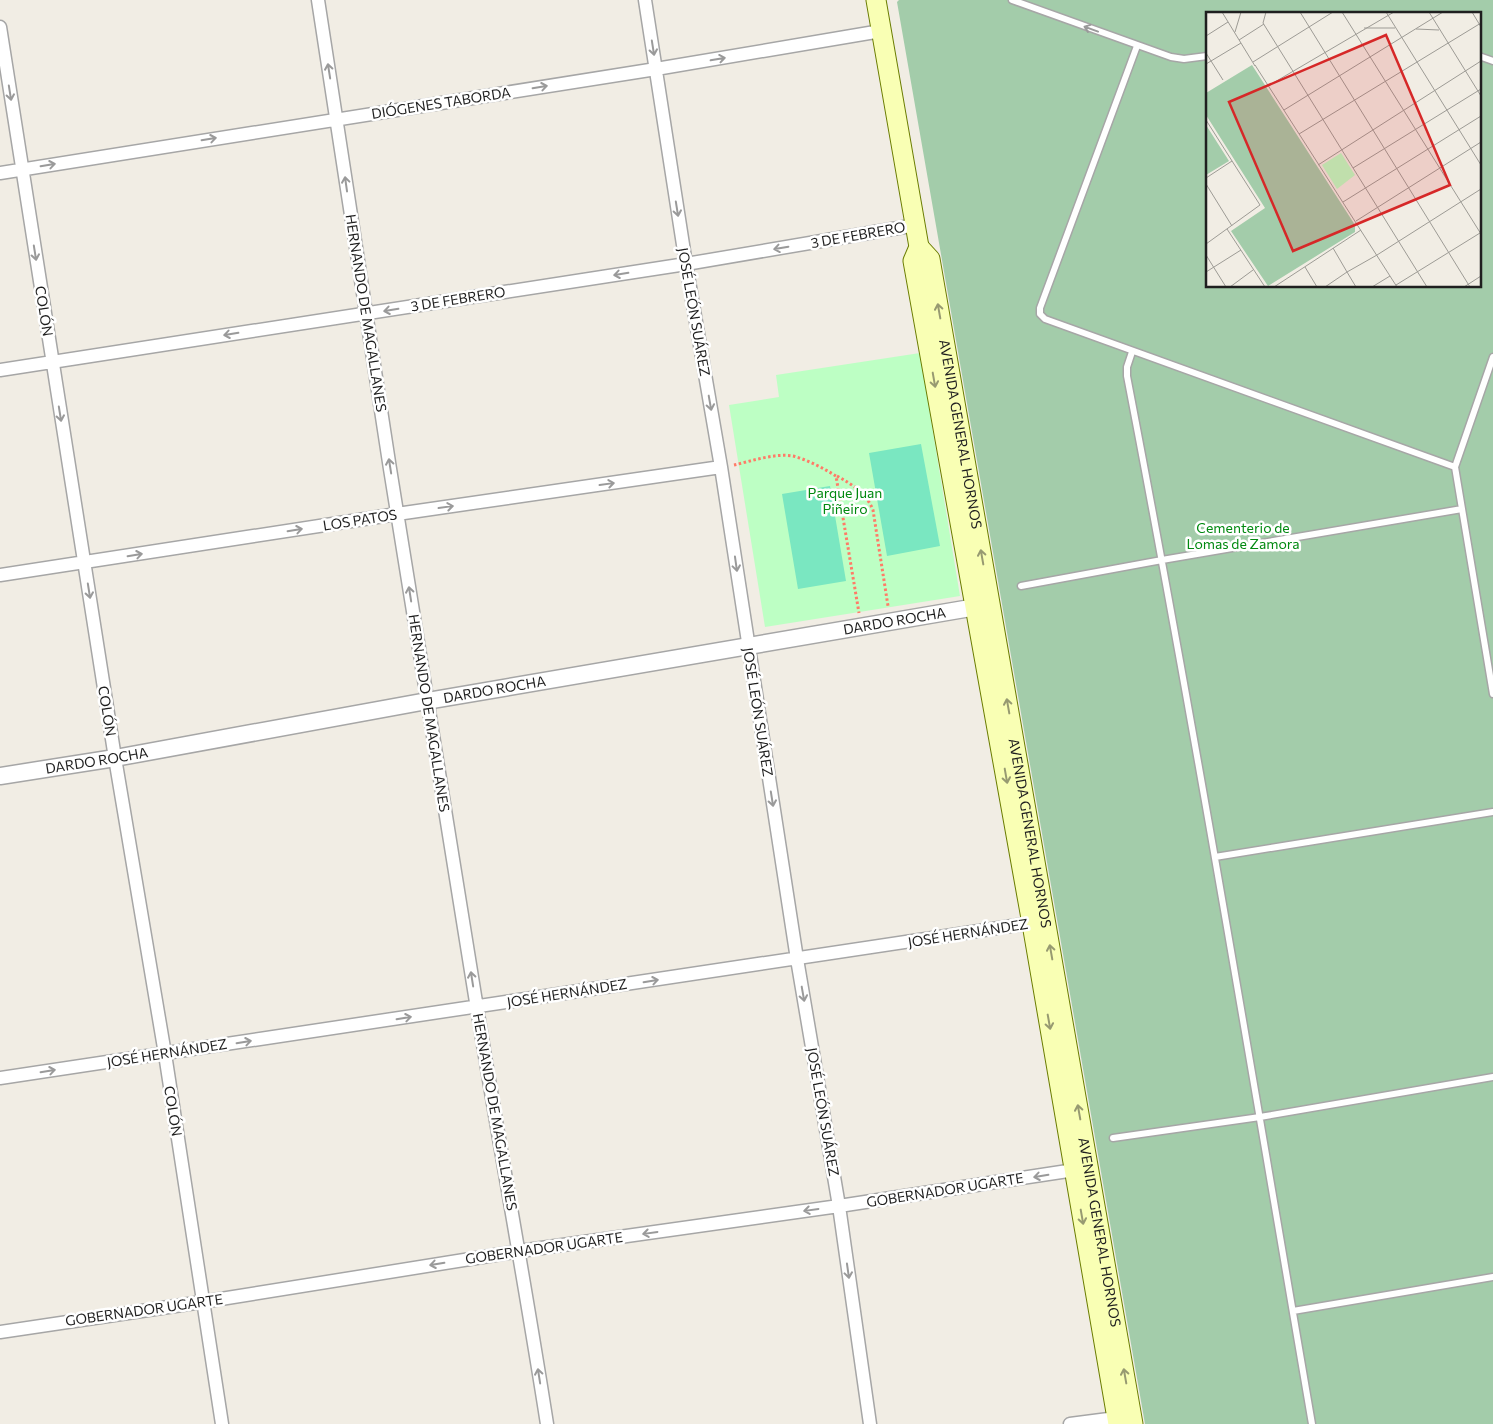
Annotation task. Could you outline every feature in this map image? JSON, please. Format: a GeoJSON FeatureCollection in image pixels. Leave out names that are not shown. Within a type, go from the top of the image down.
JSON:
{"type":"FeatureCollection","features":[{"type":"Feature","properties":{"kind":"main road","name":"AVENIDA GENERAL HORNOS"},"geometry":{"type":"LineString","coordinates":[[876,0],[916,225],[919,247],[913,260],[983,606],[1125,1420]]}},
{"type":"Feature","properties":{"kind":"street","name":"HERNANDO DE MAGALLANES"},"geometry":{"type":"LineString","coordinates":[[318,0],[365,314],[427,701],[477,1007],[520,1251],[547,1424]]}},
{"type":"Feature","properties":{"kind":"street","name":"JOSÉ LEÓN SUÁREZ"},"geometry":{"type":"LineString","coordinates":[[645,0],[838,1206],[870,1424]]}},
{"type":"Feature","properties":{"kind":"street","name":"COLÓN"},"geometry":{"type":"LineString","coordinates":[[0,27],[115,758],[165,1054],[222,1424]]}},
{"type":"Feature","properties":{"kind":"street","name":"DIÓGENES TABORDA"},"geometry":{"type":"LineString","coordinates":[[0,173],[656,69],[881,31]]}},
{"type":"Feature","properties":{"kind":"street","name":"3 DE FEBRERO"},"geometry":{"type":"LineString","coordinates":[[0,370],[686,264],[916,225]]}},
{"type":"Feature","properties":{"kind":"street","name":"LOS PATOS"},"geometry":{"type":"LineString","coordinates":[[0,575],[721,467]]}},
{"type":"Feature","properties":{"kind":"street","name":"DARDO ROCHA"},"geometry":{"type":"LineString","coordinates":[[0,776],[115,758],[427,701],[983,606]]}},
{"type":"Feature","properties":{"kind":"street","name":"JOSÉ HERNÁNDEZ"},"geometry":{"type":"LineString","coordinates":[[0,1078],[1039,922]]}},
{"type":"Feature","properties":{"kind":"street","name":"GOBERNADOR UGARTE"},"geometry":{"type":"LineString","coordinates":[[0,1332],[520,1251],[1082,1169]]}},
{"type":"Feature","properties":{"kind":"street"},"geometry":{"type":"LineString","coordinates":[[1070,1424],[1125,1420]]}},
{"type":"Feature","properties":{"kind":"lane"},"geometry":{"type":"LineString","coordinates":[[1012,0],[1172,57],[1184,60],[1206,56]]}},
{"type":"Feature","properties":{"kind":"lane"},"geometry":{"type":"LineString","coordinates":[[1137,46],[1040,308],[1040,314],[1045,319],[1132,352],[1454,467]]}},
{"type":"Feature","properties":{"kind":"lane"},"geometry":{"type":"LineString","coordinates":[[1480,56],[1493,61]]}},
{"type":"Feature","properties":{"kind":"lane"},"geometry":{"type":"LineString","coordinates":[[1132,352],[1127,367],[1127,376],[1216,857],[1312,1424]]}},
{"type":"Feature","properties":{"kind":"lane"},"geometry":{"type":"LineString","coordinates":[[1493,357],[1454,467],[1493,694]]}},
{"type":"Feature","properties":{"kind":"lane"},"geometry":{"type":"LineString","coordinates":[[1021,586],[1462,509]]}},
{"type":"Feature","properties":{"kind":"lane"},"geometry":{"type":"LineString","coordinates":[[1216,857],[1493,812]]}},
{"type":"Feature","properties":{"kind":"lane"},"geometry":{"type":"LineString","coordinates":[[1113,1138],[1260,1117],[1493,1076]]}},
{"type":"Feature","properties":{"kind":"lane"},"geometry":{"type":"LineString","coordinates":[[1293,1311],[1493,1277]]}},
{"type":"Feature","properties":{"kind":"path"},"geometry":{"type":"LineString","coordinates":[[721,467],[778,456],[792,456],[820,467],[862,492],[870,501],[874,510],[891,623]]}},
{"type":"Feature","properties":{"kind":"path"},"geometry":{"type":"LineString","coordinates":[[836,476],[861,628]]}},
{"type":"Feature","properties":{"kind":"green space","name":"Cementerio de Lomas de Zamora"},"geometry":{"type":"Polygon","coordinates":[[[899,0],[1493,0],[1493,1424],[1145,1424],[897,2],[899,0]]]}},
{"type":"Feature","properties":{"kind":"green space","name":"Parque Juan Piñeiro"},"geometry":{"type":"Polygon","coordinates":[[[920,353],[960,596],[765,627],[729,405],[779,397],[776,375],[920,353]]]}},
{"type":"Feature","properties":{"kind":"green space"},"geometry":{"type":"Polygon","coordinates":[[[921,444],[940,546],[887,556],[869,453],[921,444]]]}},
{"type":"Feature","properties":{"kind":"green space"},"geometry":{"type":"Polygon","coordinates":[[[830,486],[846,581],[798,589],[782,494],[830,486]]]}}]}
